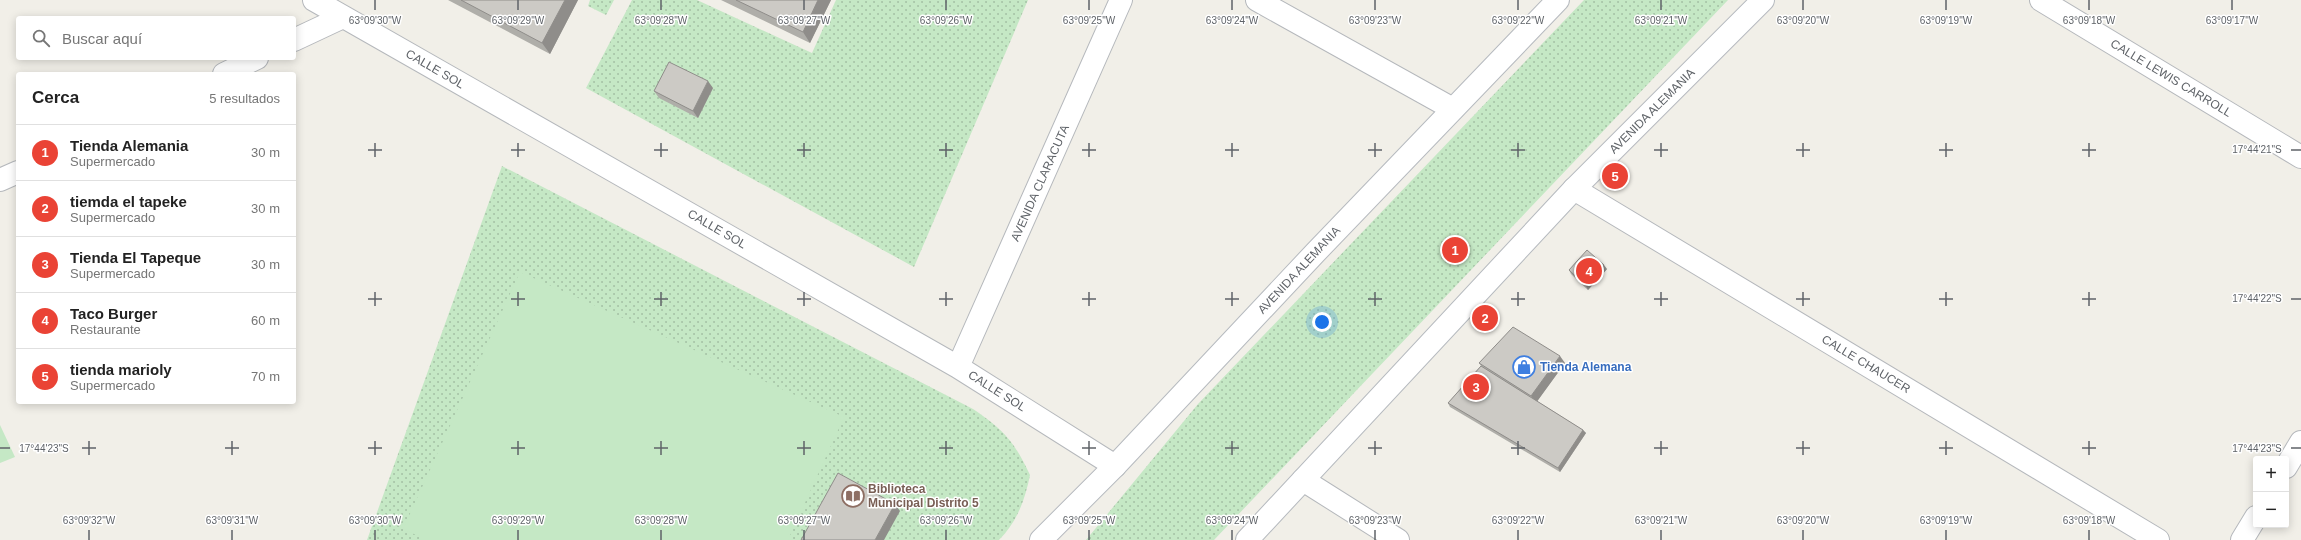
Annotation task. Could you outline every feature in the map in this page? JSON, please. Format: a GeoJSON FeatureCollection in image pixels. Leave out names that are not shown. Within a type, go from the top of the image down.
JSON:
{"type":"FeatureCollection","features":[{"type":"Feature","properties":{"kind":"street","name":"CALLE SOL"},"geometry":{"type":"LineString","coordinates":[[314,0],[958,367],[1115,466]]}},
{"type":"Feature","properties":{"kind":"street","name":"AVENIDA CLARACUTA"},"geometry":{"type":"LineString","coordinates":[[958,367],[1121,0]]}},
{"type":"Feature","properties":{"kind":"street"},"geometry":{"type":"LineString","coordinates":[[1257,0],[1453,109]]}},
{"type":"Feature","properties":{"kind":"street","name":"AVENIDA ALEMANIA"},"geometry":{"type":"LineString","coordinates":[[1041,540],[1115,466],[1558,0]]}},
{"type":"Feature","properties":{"kind":"street","name":"AVENIDA ALEMANIA"},"geometry":{"type":"LineString","coordinates":[[1247,540],[1574,189],[1763,0]]}},
{"type":"Feature","properties":{"kind":"street","name":"CALLE LEWIS CARROLL"},"geometry":{"type":"LineString","coordinates":[[2040,0],[2301,157]]}},
{"type":"Feature","properties":{"kind":"street"},"geometry":{"type":"LineString","coordinates":[[296,39],[343,17]]}},
{"type":"Feature","properties":{"kind":"street"},"geometry":{"type":"LineString","coordinates":[[228,72],[253,60]]}},
{"type":"Feature","properties":{"kind":"street"},"geometry":{"type":"LineString","coordinates":[[0,180],[16,173]]}},
{"type":"Feature","properties":{"kind":"street","name":"CALLE CHAUCER"},"geometry":{"type":"LineString","coordinates":[[1574,189],[2158,540]]}},
{"type":"Feature","properties":{"kind":"street"},"geometry":{"type":"LineString","coordinates":[[2289,462],[2301,442]]}},
{"type":"Feature","properties":{"kind":"street"},"geometry":{"type":"LineString","coordinates":[[1303,480],[1398,540]]}},
{"type":"Feature","properties":{"kind":"street"},"geometry":{"type":"LineString","coordinates":[[1054,540],[1066,515]]}},
{"type":"Feature","properties":{"kind":"street"},"geometry":{"type":"LineString","coordinates":[[2242,540],[2253,522]]}},
{"type":"Feature","properties":{"kind":"green space"},"geometry":{"type":"Polygon","coordinates":[[[590,0],[614,0],[606,15],[588,6],[590,0]]]}},
{"type":"Feature","properties":{"kind":"green space"},"geometry":{"type":"Polygon","coordinates":[[[632,0],[697,0],[812,53],[836,0],[1028,0],[914,267],[586,88],[632,0]]]}},
{"type":"Feature","properties":{"kind":"green space"},"geometry":{"type":"Polygon","coordinates":[[[1584,0],[1728,0],[1214,540],[1086,540],[1198,404],[1584,0]]]}},
{"type":"Feature","properties":{"kind":"green space"},"geometry":{"type":"Polygon","coordinates":[[[502,166],[984,416],[1007,437],[1019,453],[1030,475],[1023,502],[1011,526],[999,540],[367,540],[502,166]]]}},
{"type":"Feature","properties":{"kind":"green space"},"geometry":{"type":"Polygon","coordinates":[[[520,272],[844,417],[788,540],[427,540],[403,529],[520,272]]]}},
{"type":"Feature","properties":{"kind":"green space"},"geometry":{"type":"Polygon","coordinates":[[[0,425],[15,457],[0,463],[0,425]]]}},
{"type":"Feature","properties":{"kind":"building"},"geometry":{"type":"Polygon","coordinates":[[[461,0],[565,0],[542,43],[461,0]]]}},
{"type":"Feature","properties":{"kind":"building"},"geometry":{"type":"Polygon","coordinates":[[[736,0],[818,0],[803,32],[736,0]]]}},
{"type":"Feature","properties":{"kind":"building"},"geometry":{"type":"Polygon","coordinates":[[[669,62],[708,81],[693,111],[654,91],[669,62]]]}},
{"type":"Feature","properties":{"kind":"building"},"geometry":{"type":"Polygon","coordinates":[[[1587,250],[1604,265],[1586,286],[1569,270],[1587,250]]]}},
{"type":"Feature","properties":{"kind":"building","name":"Tienda Alemana"},"geometry":{"type":"Polygon","coordinates":[[[1513,327],[1560,356],[1531,396],[1479,363],[1513,327]]]}},
{"type":"Feature","properties":{"kind":"building"},"geometry":{"type":"Polygon","coordinates":[[[1481,366],[1583,430],[1558,468],[1448,403],[1481,366]]]}},
{"type":"Feature","properties":{"kind":"building","name":"Biblioteca Municipal Distrito 5"},"geometry":{"type":"Polygon","coordinates":[[[838,473],[895,504],[875,540],[801,540],[838,473]]]}},
{"type":"Feature","properties":{"kind":"place","name":"tienda marioly"},"geometry":{"type":"Point","coordinates":[1615,176]}},
{"type":"Feature","properties":{"kind":"place","name":"Tienda Alemania"},"geometry":{"type":"Point","coordinates":[1455,250]}},
{"type":"Feature","properties":{"kind":"place","name":"Taco Burger"},"geometry":{"type":"Point","coordinates":[1589,271]}},
{"type":"Feature","properties":{"kind":"place","name":"tiemda el tapeke"},"geometry":{"type":"Point","coordinates":[1485,318]}},
{"type":"Feature","properties":{"kind":"place","name":"Tienda Alemana"},"geometry":{"type":"Point","coordinates":[1524,367]}},
{"type":"Feature","properties":{"kind":"place","name":"Tienda El Tapeque"},"geometry":{"type":"Point","coordinates":[1476,387]}},
{"type":"Feature","properties":{"kind":"place","name":"Biblioteca Municipal Distrito 5"},"geometry":{"type":"Point","coordinates":[853,496]}}]}
